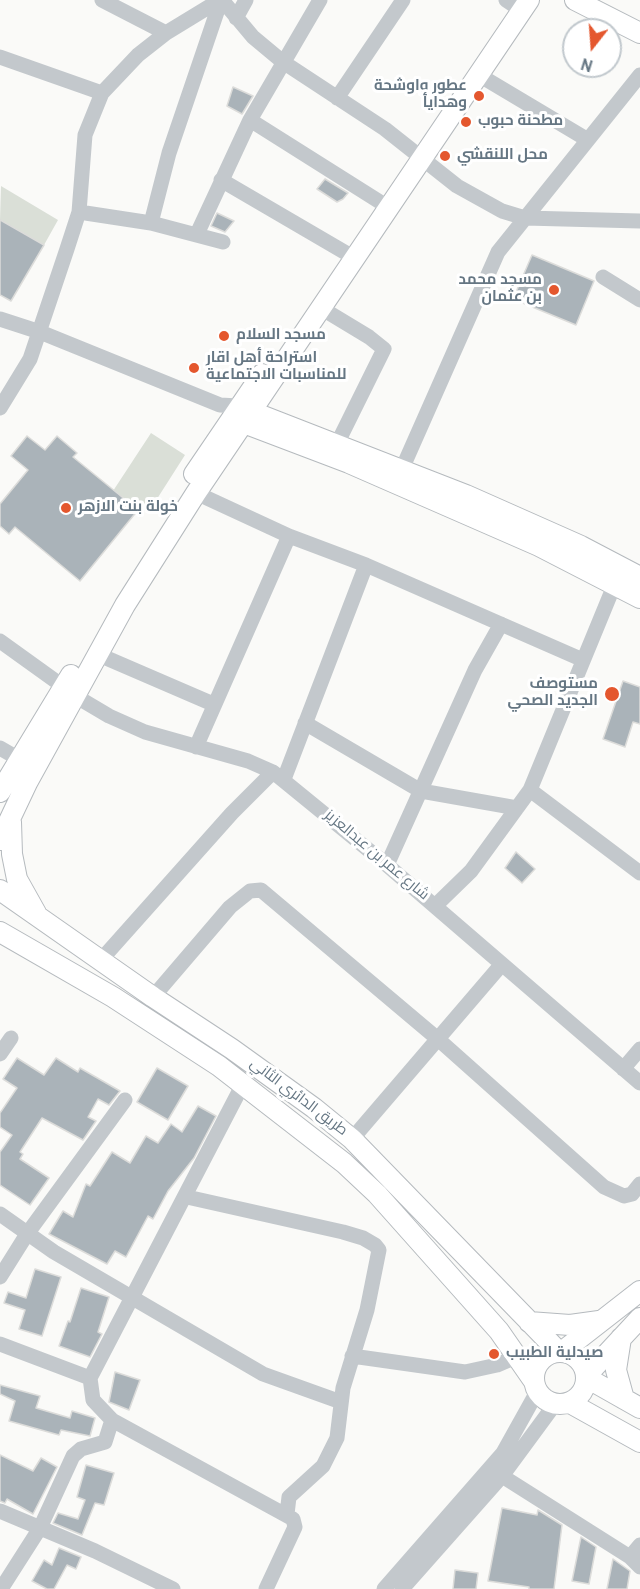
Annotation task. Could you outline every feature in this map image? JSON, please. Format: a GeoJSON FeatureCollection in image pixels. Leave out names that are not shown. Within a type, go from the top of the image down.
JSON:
{"type":"FeatureCollection","features":[{"type":"Feature","properties":{"kind":"main road"},"geometry":{"type":"LineString","coordinates":[[574,0],[640,33]]}},
{"type":"Feature","properties":{"kind":"main road"},"geometry":{"type":"LineString","coordinates":[[0,840],[69,691],[186,486],[380,202],[479,75],[517,3]]}},
{"type":"Feature","properties":{"kind":"main road"},"geometry":{"type":"LineString","coordinates":[[0,792],[19,759],[97,654],[196,493],[237,413],[321,308],[417,155],[517,3]]}},
{"type":"Feature","properties":{"kind":"main road"},"geometry":{"type":"LineString","coordinates":[[237,413],[337,444],[548,530],[618,576],[640,598]]}},
{"type":"Feature","properties":{"kind":"main road"},"geometry":{"type":"LineString","coordinates":[[237,413],[539,546],[618,576],[640,577]]}},
{"type":"Feature","properties":{"kind":"main road"},"geometry":{"type":"LineString","coordinates":[[11,815],[10,835],[17,879],[39,918]]}},
{"type":"Feature","properties":{"kind":"main road","name":"طريق الدائري الثاني"},"geometry":{"type":"LineString","coordinates":[[0,890],[153,998],[289,1089],[352,1139],[529,1322],[561,1351]]}},
{"type":"Feature","properties":{"kind":"main road","name":"طريق الدائري الثاني"},"geometry":{"type":"LineString","coordinates":[[0,932],[123,1004],[275,1107],[377,1194],[518,1356],[535,1386]]}},
{"type":"Feature","properties":{"kind":"main road"},"geometry":{"type":"LineString","coordinates":[[275,1107],[289,1089]]}},
{"type":"Feature","properties":{"kind":"main road"},"geometry":{"type":"LineString","coordinates":[[640,1291],[561,1351],[543,1358],[534,1372],[535,1386],[562,1403],[640,1442]]}},
{"type":"Feature","properties":{"kind":"main road"},"geometry":{"type":"LineString","coordinates":[[562,1403],[582,1393],[587,1376],[640,1317]]}},
{"type":"Feature","properties":{"kind":"main road"},"geometry":{"type":"LineString","coordinates":[[529,1322],[570,1325],[601,1320]]}},
{"type":"Feature","properties":{"kind":"main road"},"geometry":{"type":"LineString","coordinates":[[621,1338],[616,1370],[632,1404]]}},
{"type":"Feature","properties":{"kind":"main road"},"geometry":{"type":"LineString","coordinates":[[561,1351],[574,1356],[583,1364],[587,1376],[632,1404]]}},
{"type":"Feature","properties":{"kind":"street"},"geometry":{"type":"LineString","coordinates":[[102,0],[166,33]]}},
{"type":"Feature","properties":{"kind":"street"},"geometry":{"type":"LineString","coordinates":[[0,408],[30,360],[79,212],[85,135],[102,93],[138,55],[166,33],[221,0]]}},
{"type":"Feature","properties":{"kind":"street"},"geometry":{"type":"LineString","coordinates":[[221,0],[253,37],[283,62],[417,155],[457,186],[512,216],[640,221]]}},
{"type":"Feature","properties":{"kind":"street"},"geometry":{"type":"LineString","coordinates":[[151,223],[169,153],[221,0]]}},
{"type":"Feature","properties":{"kind":"street"},"geometry":{"type":"LineString","coordinates":[[236,18],[246,0]]}},
{"type":"Feature","properties":{"kind":"street"},"geometry":{"type":"LineString","coordinates":[[197,234],[250,120],[320,0]]}},
{"type":"Feature","properties":{"kind":"street"},"geometry":{"type":"LineString","coordinates":[[337,98],[403,0]]}},
{"type":"Feature","properties":{"kind":"street"},"geometry":{"type":"LineString","coordinates":[[0,57],[102,93]]}},
{"type":"Feature","properties":{"kind":"street"},"geometry":{"type":"LineString","coordinates":[[479,75],[588,140]]}},
{"type":"Feature","properties":{"kind":"street"},"geometry":{"type":"LineString","coordinates":[[402,469],[444,373],[456,352],[490,267],[508,237],[640,75]]}},
{"type":"Feature","properties":{"kind":"street"},"geometry":{"type":"LineString","coordinates":[[250,120],[380,202]]}},
{"type":"Feature","properties":{"kind":"street"},"geometry":{"type":"LineString","coordinates":[[221,180],[346,253]]}},
{"type":"Feature","properties":{"kind":"street"},"geometry":{"type":"LineString","coordinates":[[79,212],[151,223],[223,242]]}},
{"type":"Feature","properties":{"kind":"street"},"geometry":{"type":"LineString","coordinates":[[603,276],[640,300]]}},
{"type":"Feature","properties":{"kind":"street"},"geometry":{"type":"LineString","coordinates":[[321,308],[369,337],[384,349],[337,444]]}},
{"type":"Feature","properties":{"kind":"street"},"geometry":{"type":"LineString","coordinates":[[0,319],[40,332],[237,413]]}},
{"type":"Feature","properties":{"kind":"street"},"geometry":{"type":"LineString","coordinates":[[196,493],[289,536],[366,565],[583,660]]}},
{"type":"Feature","properties":{"kind":"street"},"geometry":{"type":"LineString","coordinates":[[196,747],[289,536]]}},
{"type":"Feature","properties":{"kind":"street"},"geometry":{"type":"LineString","coordinates":[[100,961],[232,813],[278,776],[305,723],[366,565]]}},
{"type":"Feature","properties":{"kind":"street"},"geometry":{"type":"LineString","coordinates":[[435,906],[471,871],[530,790],[618,576]]}},
{"type":"Feature","properties":{"kind":"street"},"geometry":{"type":"LineString","coordinates":[[387,865],[475,670],[501,624]]}},
{"type":"Feature","properties":{"kind":"street","name":"شارع عمر بن عبدالعزيز"},"geometry":{"type":"LineString","coordinates":[[0,641],[69,691],[109,716],[145,732],[248,761],[278,776],[387,865],[640,1083]]}},
{"type":"Feature","properties":{"kind":"street"},"geometry":{"type":"LineString","coordinates":[[97,654],[213,704]]}},
{"type":"Feature","properties":{"kind":"street"},"geometry":{"type":"LineString","coordinates":[[305,723],[421,791],[517,808]]}},
{"type":"Feature","properties":{"kind":"street"},"geometry":{"type":"LineString","coordinates":[[0,747],[19,759]]}},
{"type":"Feature","properties":{"kind":"street"},"geometry":{"type":"LineString","coordinates":[[530,790],[640,873]]}},
{"type":"Feature","properties":{"kind":"street"},"geometry":{"type":"LineString","coordinates":[[153,998],[230,907],[250,891],[261,890],[439,1040],[604,1187],[624,1196],[632,1194],[640,1184]]}},
{"type":"Feature","properties":{"kind":"street"},"geometry":{"type":"LineString","coordinates":[[352,1139],[502,964]]}},
{"type":"Feature","properties":{"kind":"street"},"geometry":{"type":"LineString","coordinates":[[0,1054],[11,1038]]}},
{"type":"Feature","properties":{"kind":"street"},"geometry":{"type":"LineString","coordinates":[[624,1069],[640,1049]]}},
{"type":"Feature","properties":{"kind":"street"},"geometry":{"type":"LineString","coordinates":[[243,1084],[187,1197],[90,1378],[93,1400],[112,1420],[287,1514],[295,1521],[296,1527],[266,1589]]}},
{"type":"Feature","properties":{"kind":"street"},"geometry":{"type":"LineString","coordinates":[[0,1277],[27,1234],[125,1100]]}},
{"type":"Feature","properties":{"kind":"street"},"geometry":{"type":"LineString","coordinates":[[187,1197],[344,1232],[375,1245],[379,1250],[341,1402],[339,1429],[323,1466],[289,1497],[287,1514]]}},
{"type":"Feature","properties":{"kind":"street"},"geometry":{"type":"LineString","coordinates":[[0,1214],[27,1234],[132,1299],[263,1374],[341,1402]]}},
{"type":"Feature","properties":{"kind":"street"},"geometry":{"type":"LineString","coordinates":[[0,1344],[90,1378]]}},
{"type":"Feature","properties":{"kind":"street"},"geometry":{"type":"LineString","coordinates":[[352,1356],[465,1371],[497,1365],[518,1356]]}},
{"type":"Feature","properties":{"kind":"street"},"geometry":{"type":"LineString","coordinates":[[384,1589],[503,1453],[535,1386]]}},
{"type":"Feature","properties":{"kind":"street"},"geometry":{"type":"LineString","coordinates":[[402,1589],[502,1476],[562,1403]]}},
{"type":"Feature","properties":{"kind":"street"},"geometry":{"type":"LineString","coordinates":[[1,1589],[40,1528],[73,1456],[81,1449],[105,1442],[112,1420]]}},
{"type":"Feature","properties":{"kind":"street"},"geometry":{"type":"LineString","coordinates":[[502,1476],[635,1562],[640,1545]]}},
{"type":"Feature","properties":{"kind":"street"},"geometry":{"type":"LineString","coordinates":[[0,1511],[173,1589]]}},
{"type":"Feature","properties":{"kind":"shaded area"},"geometry":{"type":"Polygon","coordinates":[[[1,186],[58,220],[44,245],[0,220],[1,186]]]}},
{"type":"Feature","properties":{"kind":"shaded area"},"geometry":{"type":"Polygon","coordinates":[[[151,433],[185,455],[148,513],[113,491],[151,433]]]}},
{"type":"Feature","properties":{"kind":"building"},"geometry":{"type":"Polygon","coordinates":[[[233,87],[253,96],[242,114],[227,106],[233,87]]]}},
{"type":"Feature","properties":{"kind":"building"},"geometry":{"type":"Polygon","coordinates":[[[325,179],[348,193],[337,202],[317,189],[325,179]]]}},
{"type":"Feature","properties":{"kind":"building"},"geometry":{"type":"Polygon","coordinates":[[[217,213],[234,221],[225,232],[211,226],[217,213]]]}},
{"type":"Feature","properties":{"kind":"building"},"geometry":{"type":"Polygon","coordinates":[[[0,220],[44,245],[11,301],[0,295],[0,220]]]}},
{"type":"Feature","properties":{"kind":"building","name":"مسجد محمد بن عثمان"},"geometry":{"type":"Polygon","coordinates":[[[532,255],[594,281],[576,325],[513,299],[532,255]]]}},
{"type":"Feature","properties":{"kind":"building"},"geometry":{"type":"Polygon","coordinates":[[[27,436],[45,450],[57,436],[77,453],[73,457],[138,510],[80,581],[15,527],[9,534],[0,526],[0,504],[28,470],[11,456],[27,436]]]}},
{"type":"Feature","properties":{"kind":"building"},"geometry":{"type":"Polygon","coordinates":[[[623,681],[640,687],[640,724],[633,722],[625,747],[603,739],[623,681]]]}},
{"type":"Feature","properties":{"kind":"building"},"geometry":{"type":"Polygon","coordinates":[[[516,852],[535,869],[522,883],[505,868],[516,852]]]}},
{"type":"Feature","properties":{"kind":"building"},"geometry":{"type":"Polygon","coordinates":[[[17,1058],[44,1075],[56,1058],[78,1072],[80,1068],[120,1091],[109,1105],[98,1099],[88,1117],[96,1121],[83,1140],[42,1118],[20,1152],[23,1154],[20,1159],[49,1178],[30,1205],[0,1185],[0,1152],[12,1135],[0,1127],[0,1113],[17,1088],[3,1079],[17,1058]]]}},
{"type":"Feature","properties":{"kind":"building"},"geometry":{"type":"Polygon","coordinates":[[[157,1068],[188,1086],[168,1120],[137,1102],[157,1068]]]}},
{"type":"Feature","properties":{"kind":"building"},"geometry":{"type":"Polygon","coordinates":[[[198,1106],[216,1116],[194,1158],[168,1191],[153,1219],[148,1216],[126,1257],[115,1251],[107,1264],[49,1234],[63,1211],[73,1217],[86,1184],[90,1186],[112,1152],[130,1163],[146,1136],[158,1143],[171,1124],[182,1132],[198,1106]]]}},
{"type":"Feature","properties":{"kind":"building"},"geometry":{"type":"Polygon","coordinates":[[[35,1269],[61,1277],[42,1336],[19,1329],[25,1310],[4,1303],[8,1292],[26,1298],[35,1269]]]}},
{"type":"Feature","properties":{"kind":"building"},"geometry":{"type":"Polygon","coordinates":[[[81,1288],[109,1297],[98,1332],[102,1334],[90,1357],[59,1346],[81,1288]]]}},
{"type":"Feature","properties":{"kind":"building"},"geometry":{"type":"Polygon","coordinates":[[[115,1372],[140,1380],[129,1410],[109,1402],[115,1372]]]}},
{"type":"Feature","properties":{"kind":"building"},"geometry":{"type":"Polygon","coordinates":[[[0,1385],[40,1396],[36,1408],[70,1418],[72,1411],[95,1418],[90,1436],[61,1430],[59,1435],[9,1421],[15,1401],[0,1394],[0,1385]]]}},
{"type":"Feature","properties":{"kind":"building"},"geometry":{"type":"Polygon","coordinates":[[[0,1455],[33,1471],[41,1458],[57,1467],[33,1514],[7,1499],[5,1503],[0,1501],[0,1455]]]}},
{"type":"Feature","properties":{"kind":"building"},"geometry":{"type":"Polygon","coordinates":[[[86,1465],[114,1473],[104,1505],[95,1503],[82,1535],[53,1523],[58,1513],[78,1519],[85,1500],[77,1497],[86,1465]]]}},
{"type":"Feature","properties":{"kind":"building"},"geometry":{"type":"Polygon","coordinates":[[[502,1508],[537,1515],[538,1510],[562,1525],[554,1589],[529,1589],[529,1587],[488,1581],[502,1508]]]}},
{"type":"Feature","properties":{"kind":"building"},"geometry":{"type":"Polygon","coordinates":[[[581,1537],[596,1547],[589,1584],[572,1581],[581,1537]]]}},
{"type":"Feature","properties":{"kind":"building"},"geometry":{"type":"Polygon","coordinates":[[[59,1548],[81,1557],[76,1569],[67,1565],[54,1589],[47,1589],[32,1581],[44,1560],[52,1565],[59,1548]]]}},
{"type":"Feature","properties":{"kind":"building"},"geometry":{"type":"Polygon","coordinates":[[[613,1559],[630,1571],[627,1589],[607,1589],[613,1559]]]}},
{"type":"Feature","properties":{"kind":"building"},"geometry":{"type":"Polygon","coordinates":[[[455,1570],[478,1573],[476,1589],[453,1589],[455,1570]]]}},
{"type":"Feature","properties":{"kind":"place","name":"عطور واوشحة وهدايأ"},"geometry":{"type":"Point","coordinates":[479,96]}},
{"type":"Feature","properties":{"kind":"place","name":"مطحنة حبوب"},"geometry":{"type":"Point","coordinates":[466,122]}},
{"type":"Feature","properties":{"kind":"place","name":"محل اللنقشي"},"geometry":{"type":"Point","coordinates":[445,156]}},
{"type":"Feature","properties":{"kind":"place","name":"مسجد محمد بن عثمان"},"geometry":{"type":"Point","coordinates":[554,290]}},
{"type":"Feature","properties":{"kind":"place","name":"مسجد السلام"},"geometry":{"type":"Point","coordinates":[224,336]}},
{"type":"Feature","properties":{"kind":"place","name":"استراحة أهل اقار للمناسبات الاجتماعية"},"geometry":{"type":"Point","coordinates":[194,368]}},
{"type":"Feature","properties":{"kind":"place","name":"خولة بنت الازهر"},"geometry":{"type":"Point","coordinates":[66,508]}},
{"type":"Feature","properties":{"kind":"place","name":"مستوصف الجديد الصحي"},"geometry":{"type":"Point","coordinates":[612,694]}},
{"type":"Feature","properties":{"kind":"place","name":"صيدلية الطبيب"},"geometry":{"type":"Point","coordinates":[494,1354]}}]}
